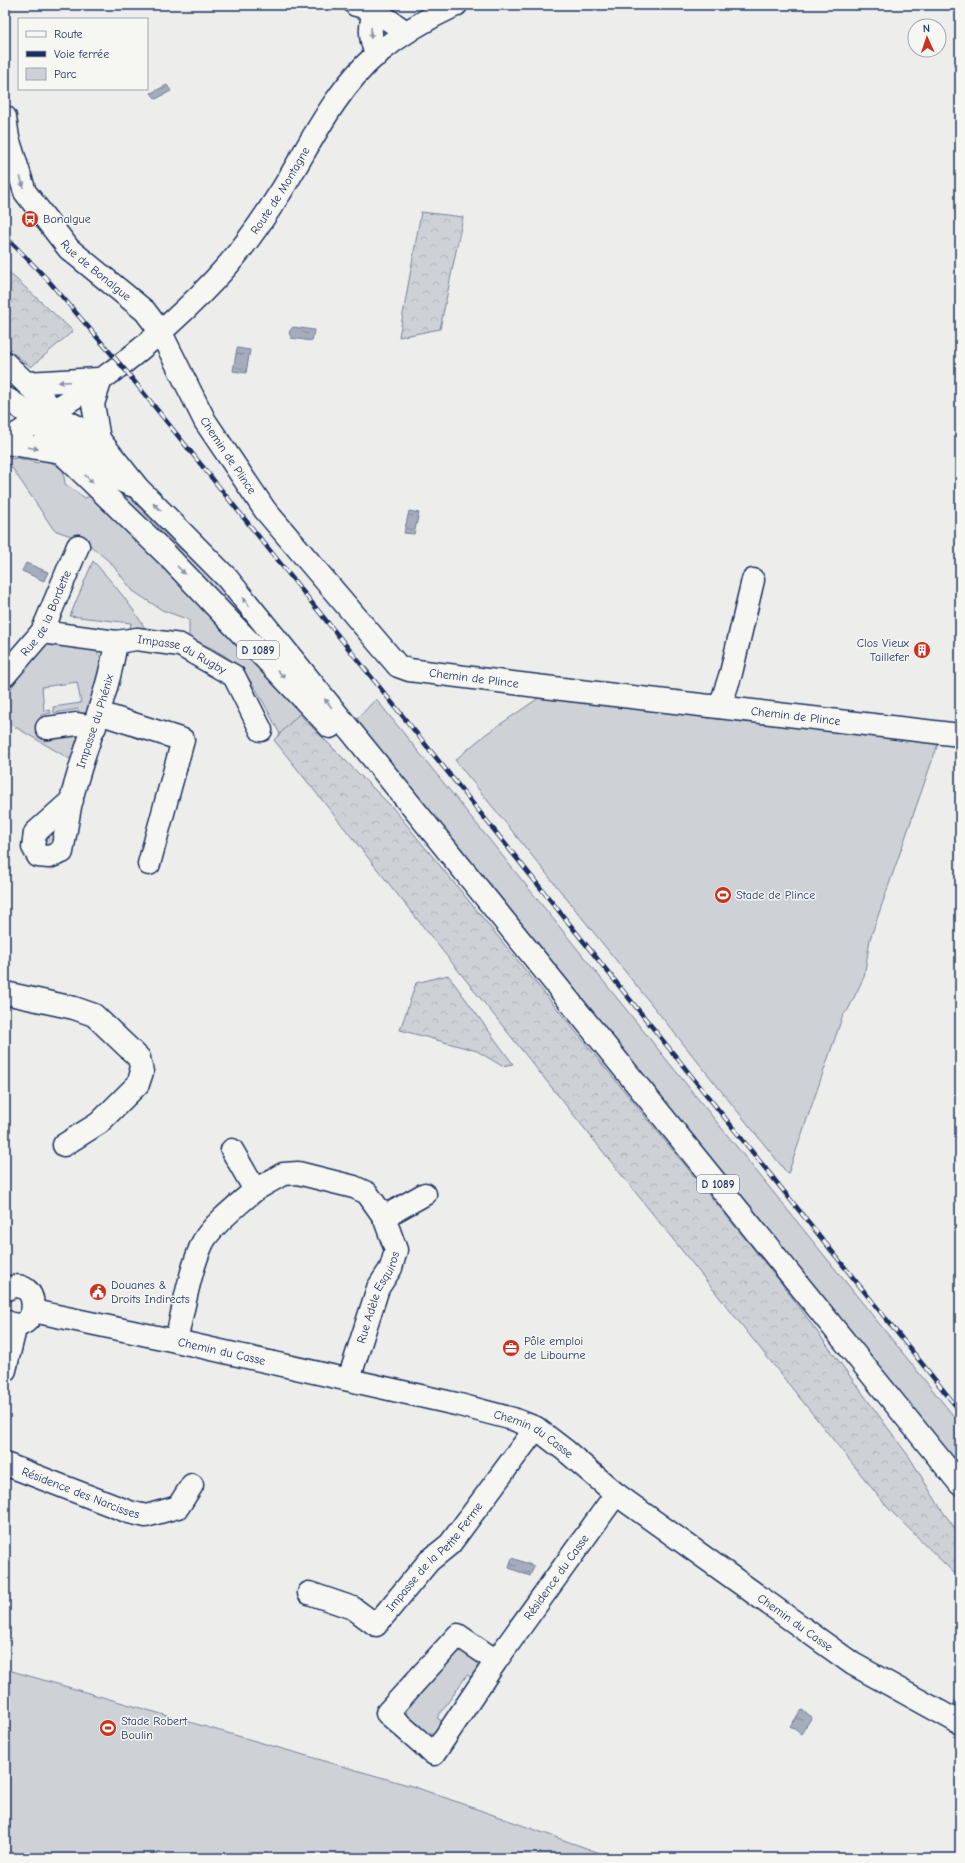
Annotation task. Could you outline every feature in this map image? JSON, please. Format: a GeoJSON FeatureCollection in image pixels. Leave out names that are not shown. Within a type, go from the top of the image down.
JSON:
{"type":"FeatureCollection","features":[{"type":"Feature","properties":{"kind":"street","name":"Route de Montagne"},"geometry":{"type":"LineString","coordinates":[[5,442],[101,379],[160,331],[208,287],[248,241],[338,97],[377,54],[406,32],[456,5]]}},
{"type":"Feature","properties":{"kind":"street"},"geometry":{"type":"LineString","coordinates":[[369,7],[406,32]]}},
{"type":"Feature","properties":{"kind":"street"},"geometry":{"type":"LineString","coordinates":[[369,7],[370,34],[372,44],[377,54]]}},
{"type":"Feature","properties":{"kind":"street","name":"Rue de Bonalgue"},"geometry":{"type":"LineString","coordinates":[[5,117],[8,138],[25,192],[69,249],[145,311],[160,331]]}},
{"type":"Feature","properties":{"kind":"street","name":"Chemin de Plince"},"geometry":{"type":"LineString","coordinates":[[160,331],[205,421],[265,510],[403,672],[409,670],[479,681],[960,735]]}},
{"type":"Feature","properties":{"kind":"street","name":"D 1089"},"geometry":{"type":"LineString","coordinates":[[5,363],[16,384],[34,406],[110,476],[138,488]]}},
{"type":"Feature","properties":{"kind":"street"},"geometry":{"type":"LineString","coordinates":[[16,384],[101,379],[93,404],[99,440]]}},
{"type":"Feature","properties":{"kind":"street","name":"D 1089"},"geometry":{"type":"LineString","coordinates":[[5,398],[22,407],[73,426],[99,440],[138,488],[227,578],[960,1484]]}},
{"type":"Feature","properties":{"kind":"street","name":"D 1089"},"geometry":{"type":"LineString","coordinates":[[45,415],[49,434],[61,452],[165,553],[448,853]]}},
{"type":"Feature","properties":{"kind":"street"},"geometry":{"type":"LineString","coordinates":[[5,442],[61,452]]}},
{"type":"Feature","properties":{"kind":"street","name":"Rue de la Bordette"},"geometry":{"type":"LineString","coordinates":[[5,675],[42,632],[78,546]]}},
{"type":"Feature","properties":{"kind":"street"},"geometry":{"type":"LineString","coordinates":[[720,707],[731,673],[752,580]]}},
{"type":"Feature","properties":{"kind":"street","name":"Impasse du Rugby"},"geometry":{"type":"LineString","coordinates":[[42,632],[116,642],[137,639],[180,644],[234,676],[261,730]]}},
{"type":"Feature","properties":{"kind":"street","name":"Impasse du Phénix"},"geometry":{"type":"LineString","coordinates":[[72,800],[97,720],[113,661],[116,642]]}},
{"type":"Feature","properties":{"kind":"street"},"geometry":{"type":"LineString","coordinates":[[47,728],[97,720],[183,740],[148,864]]}},
{"type":"Feature","properties":{"kind":"street"},"geometry":{"type":"LineString","coordinates":[[5,993],[74,1008],[94,1015],[139,1058],[142,1072],[138,1084],[99,1123],[64,1145]]}},
{"type":"Feature","properties":{"kind":"street"},"geometry":{"type":"LineString","coordinates":[[232,1150],[255,1190]]}},
{"type":"Feature","properties":{"kind":"street","name":"Rue Adèle Esquiros"},"geometry":{"type":"LineString","coordinates":[[176,1341],[194,1269],[203,1242],[223,1219],[255,1190],[283,1174],[298,1173],[354,1187],[367,1193],[384,1217],[396,1250],[391,1268],[378,1288],[349,1379]]}},
{"type":"Feature","properties":{"kind":"street"},"geometry":{"type":"LineString","coordinates":[[384,1217],[425,1194]]}},
{"type":"Feature","properties":{"kind":"street"},"geometry":{"type":"LineString","coordinates":[[5,1290],[12,1287],[24,1289],[33,1298],[33,1311],[28,1320],[10,1323],[5,1370]]}},
{"type":"Feature","properties":{"kind":"street","name":"Chemin du Casse"},"geometry":{"type":"LineString","coordinates":[[33,1311],[349,1379],[506,1417],[536,1428],[566,1451],[616,1494],[853,1664],[960,1724]]}},
{"type":"Feature","properties":{"kind":"street","name":"Impasse de la Petite Ferme"},"geometry":{"type":"LineString","coordinates":[[309,1593],[353,1608],[376,1625],[429,1561],[450,1544],[536,1428]]}},
{"type":"Feature","properties":{"kind":"street","name":"Résidence des Narcisses"},"geometry":{"type":"LineString","coordinates":[[5,1464],[128,1512],[146,1516],[178,1507],[192,1485]]}},
{"type":"Feature","properties":{"kind":"street","name":"Résidence du Casse"},"geometry":{"type":"LineString","coordinates":[[496,1661],[458,1635],[387,1713],[434,1754],[496,1661],[616,1494]]}},
{"type":"Feature","properties":{"kind":"green space"},"geometry":{"type":"Polygon","coordinates":[[[421,212],[463,217],[440,329],[399,337],[421,212]]]}},
{"type":"Feature","properties":{"kind":"green space"},"geometry":{"type":"Polygon","coordinates":[[[5,269],[73,331],[31,367],[5,347],[5,269]]]}},
{"type":"Feature","properties":{"kind":"green space"},"geometry":{"type":"Polygon","coordinates":[[[43,457],[63,470],[65,484],[85,498],[97,494],[304,709],[280,734],[255,687],[236,664],[224,655],[189,639],[189,620],[162,610],[133,591],[111,563],[85,541],[54,530],[6,459],[18,458],[38,463],[43,457]]]}},
{"type":"Feature","properties":{"kind":"green space"},"geometry":{"type":"Polygon","coordinates":[[[128,496],[178,547],[215,577],[316,703],[124,497],[128,496]]]}},
{"type":"Feature","properties":{"kind":"green space"},"geometry":{"type":"Polygon","coordinates":[[[93,561],[124,597],[150,637],[129,636],[131,623],[70,616],[93,561]]]}},
{"type":"Feature","properties":{"kind":"green space"},"geometry":{"type":"Polygon","coordinates":[[[42,641],[92,647],[100,656],[104,667],[89,719],[80,719],[78,709],[54,713],[53,707],[81,703],[77,682],[42,687],[44,711],[50,710],[51,713],[41,715],[44,741],[82,734],[75,762],[5,721],[5,698],[42,641]]]}},
{"type":"Feature","properties":{"kind":"green space","name":"Stade de Plince"},"geometry":{"type":"Polygon","coordinates":[[[546,693],[940,738],[870,939],[864,977],[848,1010],[843,1015],[788,1174],[455,760],[486,734],[546,693]]]}},
{"type":"Feature","properties":{"kind":"green space"},"geometry":{"type":"Polygon","coordinates":[[[376,699],[960,1424],[960,1473],[354,722],[376,699]]]}},
{"type":"Feature","properties":{"kind":"green space"},"geometry":{"type":"Polygon","coordinates":[[[299,714],[392,807],[783,1285],[910,1458],[941,1509],[960,1535],[960,1570],[957,1576],[887,1507],[274,740],[299,714]]]}},
{"type":"Feature","properties":{"kind":"green space"},"geometry":{"type":"Polygon","coordinates":[[[57,820],[52,852],[40,840],[57,820]]]}},
{"type":"Feature","properties":{"kind":"green space"},"geometry":{"type":"Polygon","coordinates":[[[448,975],[513,1064],[502,1066],[477,1051],[400,1030],[416,983],[448,975]]]}},
{"type":"Feature","properties":{"kind":"green space"},"geometry":{"type":"Polygon","coordinates":[[[464,1650],[479,1661],[481,1672],[476,1680],[467,1675],[437,1718],[447,1724],[434,1732],[424,1732],[410,1720],[406,1713],[407,1706],[451,1653],[464,1650]]]}},
{"type":"Feature","properties":{"kind":"green space","name":"Stade Robert Boulin"},"geometry":{"type":"Polygon","coordinates":[[[5,1669],[415,1787],[614,1858],[5,1858],[5,1669]]]}},
{"type":"Feature","properties":{"kind":"green space"},"geometry":{"type":"Polygon","coordinates":[[[960,1693],[960,1713],[951,1708],[960,1693]]]}},
{"type":"Feature","properties":{"kind":"water"},"geometry":{"type":"Polygon","coordinates":[[[167,85],[171,91],[156,99],[151,93],[167,85]]]}},
{"type":"Feature","properties":{"kind":"water"},"geometry":{"type":"Polygon","coordinates":[[[293,327],[314,330],[312,341],[291,338],[289,332],[293,327]]]}},
{"type":"Feature","properties":{"kind":"water"},"geometry":{"type":"Polygon","coordinates":[[[237,348],[250,350],[246,373],[233,371],[237,348]]]}},
{"type":"Feature","properties":{"kind":"water"},"geometry":{"type":"Polygon","coordinates":[[[409,511],[419,513],[414,534],[404,533],[409,511]]]}},
{"type":"Feature","properties":{"kind":"water"},"geometry":{"type":"Polygon","coordinates":[[[26,563],[48,572],[44,581],[22,571],[26,563]]]}},
{"type":"Feature","properties":{"kind":"water"},"geometry":{"type":"Polygon","coordinates":[[[512,1558],[534,1566],[530,1576],[509,1568],[512,1558]]]}},
{"type":"Feature","properties":{"kind":"water"},"geometry":{"type":"Polygon","coordinates":[[[802,1710],[812,1717],[801,1734],[790,1726],[802,1710]]]}},
{"type":"Feature","properties":{"kind":"railway"},"geometry":{"type":"LineString","coordinates":[[5,236],[47,279],[126,371],[960,1411]]}},
{"type":"Feature","properties":{"kind":"place","name":"Bonalgue"},"geometry":{"type":"Point","coordinates":[30,219]}},
{"type":"Feature","properties":{"kind":"place","name":"Clos Vieux Taillefer"},"geometry":{"type":"Point","coordinates":[922,650]}},
{"type":"Feature","properties":{"kind":"place","name":"Stade de Plince"},"geometry":{"type":"Point","coordinates":[723,895]}},
{"type":"Feature","properties":{"kind":"place","name":"Douanes & Droits Indirects"},"geometry":{"type":"Point","coordinates":[98,1292]}},
{"type":"Feature","properties":{"kind":"place","name":"Pôle emploi de Libourne"},"geometry":{"type":"Point","coordinates":[511,1348]}},
{"type":"Feature","properties":{"kind":"place","name":"Stade Robert Boulin"},"geometry":{"type":"Point","coordinates":[108,1728]}}]}
